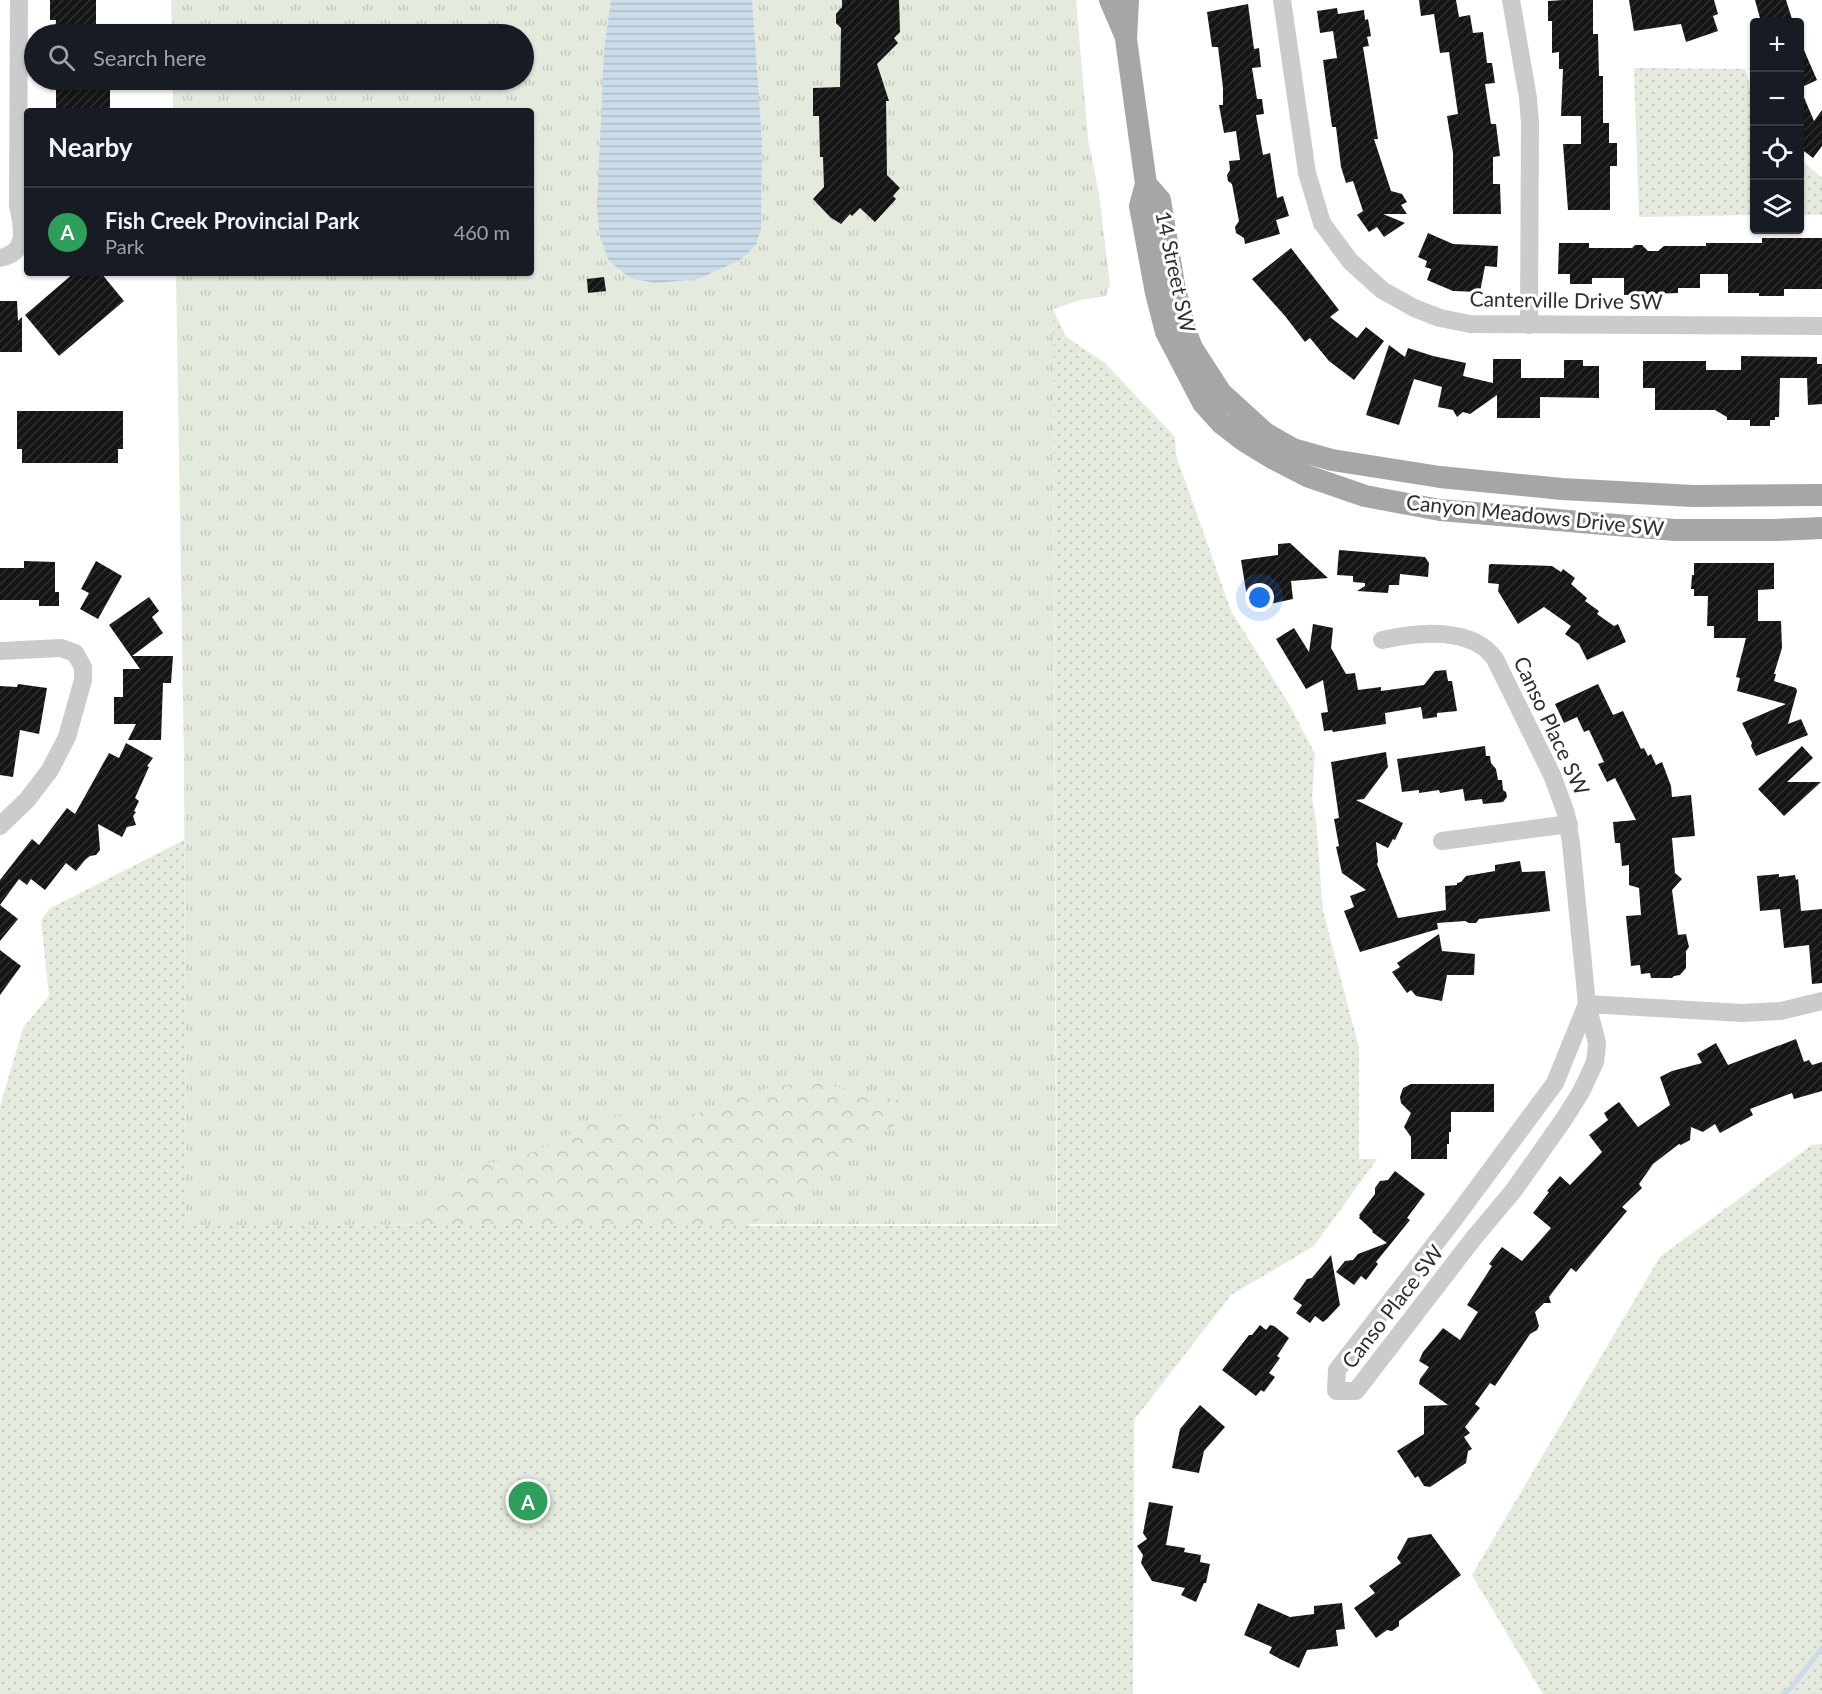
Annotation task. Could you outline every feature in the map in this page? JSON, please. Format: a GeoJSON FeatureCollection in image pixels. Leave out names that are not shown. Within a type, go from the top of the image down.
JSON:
{"type":"FeatureCollection","features":[{"type":"Feature","properties":{"kind":"main road","name":"14 Street SW"},"geometry":{"type":"LineString","coordinates":[[1110,0],[1126,39]]}},
{"type":"Feature","properties":{"kind":"main road","name":"14 Street SW"},"geometry":{"type":"LineString","coordinates":[[1128,0],[1126,39],[1146,184],[1140,206],[1156,293],[1166,332],[1212,398]]}},
{"type":"Feature","properties":{"kind":"main road","name":"Canyon Meadows Drive SW"},"geometry":{"type":"LineString","coordinates":[[1212,398],[1293,449],[1332,460],[1440,477],[1562,489],[1693,496],[1822,495]]}},
{"type":"Feature","properties":{"kind":"main road","name":"Canyon Meadows Drive SW"},"geometry":{"type":"LineString","coordinates":[[1212,398],[1228,429],[1274,459],[1307,476],[1365,496],[1440,510],[1675,530],[1822,528]]}},
{"type":"Feature","properties":{"kind":"main road"},"geometry":{"type":"LineString","coordinates":[[1775,530],[1822,544]]}},
{"type":"Feature","properties":{"kind":"street"},"geometry":{"type":"LineString","coordinates":[[0,258],[7,257],[19,245],[23,235],[18,205],[19,0]]}},
{"type":"Feature","properties":{"kind":"street","name":"Canterville Drive SW"},"geometry":{"type":"LineString","coordinates":[[1282,0],[1307,173],[1322,223],[1350,261],[1382,290],[1414,308],[1440,318],[1470,324],[1822,326]]}},
{"type":"Feature","properties":{"kind":"street"},"geometry":{"type":"LineString","coordinates":[[1511,0],[1528,98],[1530,123],[1529,325]]}},
{"type":"Feature","properties":{"kind":"street","name":"Canso Place SW"},"geometry":{"type":"LineString","coordinates":[[1382,640],[1409,634],[1473,639],[1496,659],[1552,775],[1569,824],[1587,1004],[1597,1043],[1595,1062],[1581,1092],[1514,1190],[1473,1239],[1356,1391],[1336,1391],[1337,1370],[1452,1222],[1555,1083],[1587,1004]]}},
{"type":"Feature","properties":{"kind":"street"},"geometry":{"type":"LineString","coordinates":[[0,651],[61,648],[75,653],[83,667],[83,680],[67,737],[54,762],[27,800],[0,826]]}},
{"type":"Feature","properties":{"kind":"street"},"geometry":{"type":"LineString","coordinates":[[1442,841],[1569,824]]}},
{"type":"Feature","properties":{"kind":"street"},"geometry":{"type":"LineString","coordinates":[[1587,1004],[1742,1013],[1781,1011],[1822,1001]]}},
{"type":"Feature","properties":{"kind":"street","name":"Canso Place SW"},"geometry":{"type":"LineString","coordinates":[[1452,1222],[1473,1239]]}},
{"type":"Feature","properties":{"kind":"green space"},"geometry":{"type":"Polygon","coordinates":[[[171,0],[1076,0],[1088,139],[1099,194],[1110,284],[1106,296],[1081,300],[1053,309],[1056,1224],[186,1225],[184,761],[176,276],[534,276],[534,108],[173,108],[173,90],[534,90],[534,24],[172,24],[171,0]]]}},
{"type":"Feature","properties":{"kind":"green space"},"geometry":{"type":"Polygon","coordinates":[[[1634,68],[1745,69],[1750,85],[1750,215],[1639,217],[1634,68]]]}},
{"type":"Feature","properties":{"kind":"green space"},"geometry":{"type":"Polygon","coordinates":[[[1804,162],[1822,178],[1822,215],[1804,215],[1804,162]]]}},
{"type":"Feature","properties":{"kind":"green space"},"geometry":{"type":"Polygon","coordinates":[[[1053,309],[1066,337],[1105,363],[1175,437],[1176,455],[1231,611],[1289,704],[1315,754],[1312,799],[1316,821],[1323,911],[1359,1048],[1359,1159],[1377,1159],[1314,1246],[1231,1295],[1134,1420],[1133,1694],[0,1694],[0,1107],[23,1028],[49,996],[41,921],[49,909],[184,840],[186,1225],[1057,1226],[1053,309]]]}},
{"type":"Feature","properties":{"kind":"green space"},"geometry":{"type":"Polygon","coordinates":[[[808,1081],[903,1102],[902,1117],[897,1123],[851,1154],[803,1197],[741,1229],[419,1228],[415,1213],[424,1201],[443,1190],[457,1172],[469,1165],[514,1160],[587,1125],[623,1115],[654,1119],[684,1116],[702,1112],[765,1089],[808,1081]]]}},
{"type":"Feature","properties":{"kind":"green space"},"geometry":{"type":"Polygon","coordinates":[[[1822,1144],[1822,1694],[1543,1694],[1472,1575],[1660,1257],[1812,1145],[1822,1144]]]}},
{"type":"Feature","properties":{"kind":"water"},"geometry":{"type":"Polygon","coordinates":[[[611,0],[752,0],[762,141],[761,228],[756,245],[740,260],[698,279],[655,283],[630,278],[609,261],[600,237],[597,207],[604,50],[611,0]]]}},
{"type":"Feature","properties":{"kind":"building"},"geometry":{"type":"Polygon","coordinates":[[[50,0],[96,0],[96,24],[56,24],[56,20],[50,20],[50,0]]]}},
{"type":"Feature","properties":{"kind":"building"},"geometry":{"type":"Polygon","coordinates":[[[842,0],[899,0],[900,32],[894,38],[898,43],[877,64],[889,101],[886,101],[887,175],[900,188],[893,196],[896,199],[875,222],[860,208],[852,216],[850,214],[841,224],[830,217],[813,199],[824,187],[823,157],[820,157],[819,116],[813,116],[813,88],[840,87],[841,28],[836,23],[836,14],[842,7],[842,0]]]}},
{"type":"Feature","properties":{"kind":"building"},"geometry":{"type":"Polygon","coordinates":[[[1419,0],[1456,0],[1459,17],[1470,15],[1473,33],[1483,32],[1487,63],[1492,63],[1495,83],[1485,84],[1491,124],[1496,124],[1500,156],[1493,157],[1493,184],[1500,184],[1501,214],[1453,214],[1453,153],[1447,116],[1458,114],[1449,52],[1440,53],[1434,14],[1421,16],[1419,0]]]}},
{"type":"Feature","properties":{"kind":"building"},"geometry":{"type":"Polygon","coordinates":[[[1593,0],[1593,34],[1598,34],[1599,76],[1603,76],[1603,123],[1609,123],[1609,143],[1617,143],[1617,166],[1610,166],[1610,210],[1568,210],[1563,144],[1581,144],[1581,116],[1561,116],[1563,69],[1559,69],[1559,52],[1552,53],[1552,21],[1548,21],[1548,1],[1593,0]]]}},
{"type":"Feature","properties":{"kind":"building"},"geometry":{"type":"Polygon","coordinates":[[[1629,0],[1714,0],[1718,14],[1713,16],[1718,31],[1686,42],[1681,24],[1634,31],[1629,0]]]}},
{"type":"Feature","properties":{"kind":"building"},"geometry":{"type":"Polygon","coordinates":[[[1755,0],[1786,0],[1792,18],[1760,18],[1755,0]]]}},
{"type":"Feature","properties":{"kind":"building"},"geometry":{"type":"Polygon","coordinates":[[[1248,4],[1254,49],[1259,48],[1261,67],[1252,68],[1257,99],[1262,99],[1264,114],[1256,115],[1263,155],[1270,153],[1277,198],[1283,196],[1289,216],[1276,220],[1280,234],[1245,244],[1244,238],[1236,233],[1235,227],[1239,221],[1232,184],[1228,181],[1227,175],[1230,170],[1229,161],[1240,160],[1236,131],[1224,133],[1219,105],[1223,105],[1223,88],[1218,47],[1212,47],[1207,12],[1248,4]]]}},
{"type":"Feature","properties":{"kind":"building"},"geometry":{"type":"Polygon","coordinates":[[[1337,8],[1338,14],[1364,10],[1365,20],[1368,19],[1371,36],[1367,37],[1369,46],[1363,47],[1378,139],[1374,139],[1391,191],[1402,194],[1407,202],[1401,205],[1407,214],[1383,214],[1405,223],[1384,237],[1377,227],[1369,232],[1357,215],[1363,211],[1353,181],[1346,183],[1341,167],[1336,127],[1332,127],[1323,60],[1337,58],[1333,31],[1320,33],[1317,11],[1337,8]]]}},
{"type":"Feature","properties":{"kind":"building"},"geometry":{"type":"Polygon","coordinates":[[[1804,50],[1817,80],[1804,86],[1804,50]]]}},
{"type":"Feature","properties":{"kind":"building"},"geometry":{"type":"Polygon","coordinates":[[[56,90],[110,90],[110,108],[56,108],[56,90]]]}},
{"type":"Feature","properties":{"kind":"building"},"geometry":{"type":"Polygon","coordinates":[[[1804,97],[1814,121],[1822,110],[1822,146],[1813,158],[1804,151],[1804,97]]]}},
{"type":"Feature","properties":{"kind":"building"},"geometry":{"type":"Polygon","coordinates":[[[1428,233],[1453,244],[1498,246],[1497,267],[1485,266],[1480,292],[1453,291],[1427,280],[1431,269],[1425,267],[1427,261],[1418,257],[1428,233]]]}},
{"type":"Feature","properties":{"kind":"building"},"geometry":{"type":"Polygon","coordinates":[[[1762,238],[1822,238],[1822,289],[1784,289],[1784,296],[1728,293],[1728,274],[1700,274],[1700,288],[1678,288],[1678,293],[1624,295],[1624,278],[1592,278],[1592,284],[1570,284],[1570,274],[1558,274],[1559,243],[1589,243],[1589,248],[1632,248],[1635,245],[1642,245],[1648,251],[1658,251],[1664,246],[1762,243],[1762,238]]]}},
{"type":"Feature","properties":{"kind":"building"},"geometry":{"type":"Polygon","coordinates":[[[1291,248],[1339,310],[1330,317],[1357,338],[1366,327],[1384,341],[1354,380],[1329,361],[1310,338],[1305,342],[1252,279],[1291,248]]]}},
{"type":"Feature","properties":{"kind":"building"},"geometry":{"type":"Polygon","coordinates":[[[70,276],[103,276],[124,301],[59,356],[25,315],[70,276]]]}},
{"type":"Feature","properties":{"kind":"building"},"geometry":{"type":"Polygon","coordinates":[[[604,277],[606,291],[588,293],[587,279],[604,277]]]}},
{"type":"Feature","properties":{"kind":"building"},"geometry":{"type":"Polygon","coordinates":[[[0,301],[17,301],[18,321],[22,317],[22,352],[0,352],[0,301]]]}},
{"type":"Feature","properties":{"kind":"building"},"geometry":{"type":"Polygon","coordinates":[[[1389,345],[1405,357],[1408,348],[1466,363],[1463,376],[1493,383],[1493,359],[1521,359],[1521,378],[1564,378],[1564,360],[1583,360],[1583,366],[1599,366],[1599,398],[1540,397],[1540,418],[1497,418],[1497,395],[1470,414],[1463,412],[1457,417],[1453,410],[1438,407],[1442,387],[1414,379],[1399,425],[1366,415],[1389,345]]]}},
{"type":"Feature","properties":{"kind":"building"},"geometry":{"type":"Polygon","coordinates":[[[1741,356],[1817,357],[1817,364],[1822,364],[1822,404],[1808,405],[1807,378],[1780,378],[1779,417],[1770,420],[1770,426],[1750,426],[1750,420],[1727,420],[1727,417],[1715,410],[1655,410],[1655,388],[1643,388],[1643,361],[1706,361],[1706,370],[1741,370],[1741,356]]]}},
{"type":"Feature","properties":{"kind":"building"},"geometry":{"type":"Polygon","coordinates":[[[17,411],[123,411],[123,449],[118,449],[118,463],[22,463],[22,449],[17,449],[17,411]]]}},
{"type":"Feature","properties":{"kind":"building"},"geometry":{"type":"Polygon","coordinates":[[[1290,543],[1328,578],[1291,581],[1293,599],[1257,607],[1257,604],[1248,603],[1241,560],[1278,555],[1278,544],[1290,543]]]}},
{"type":"Feature","properties":{"kind":"building"},"geometry":{"type":"Polygon","coordinates":[[[1339,550],[1425,557],[1429,563],[1428,577],[1400,574],[1399,585],[1389,585],[1388,593],[1357,591],[1365,586],[1365,583],[1353,582],[1353,576],[1337,575],[1339,550]]]}},
{"type":"Feature","properties":{"kind":"building"},"geometry":{"type":"Polygon","coordinates":[[[24,561],[55,562],[55,592],[59,592],[59,606],[39,606],[39,600],[0,600],[0,568],[24,568],[24,561]]]}},
{"type":"Feature","properties":{"kind":"building"},"geometry":{"type":"Polygon","coordinates":[[[96,561],[122,576],[98,619],[80,609],[89,593],[81,589],[96,561]]]}},
{"type":"Feature","properties":{"kind":"building"},"geometry":{"type":"Polygon","coordinates":[[[1694,563],[1774,563],[1774,589],[1758,590],[1758,621],[1781,621],[1782,648],[1774,681],[1796,688],[1788,724],[1801,719],[1808,735],[1756,756],[1742,723],[1786,704],[1737,691],[1740,678],[1736,677],[1746,638],[1714,638],[1714,626],[1707,626],[1708,596],[1694,596],[1694,589],[1691,589],[1694,563]]]}},
{"type":"Feature","properties":{"kind":"building"},"geometry":{"type":"Polygon","coordinates":[[[1489,565],[1552,566],[1561,572],[1563,569],[1575,578],[1571,584],[1587,598],[1585,601],[1599,611],[1597,614],[1614,626],[1618,624],[1626,642],[1587,660],[1579,644],[1565,634],[1571,626],[1544,607],[1518,624],[1498,591],[1499,584],[1488,583],[1489,565]]]}},
{"type":"Feature","properties":{"kind":"building"},"geometry":{"type":"Polygon","coordinates":[[[149,597],[159,611],[152,617],[163,633],[132,656],[173,656],[171,683],[163,683],[161,740],[128,740],[136,724],[114,724],[114,697],[123,697],[123,669],[140,669],[109,625],[149,597]]]}},
{"type":"Feature","properties":{"kind":"building"},"geometry":{"type":"Polygon","coordinates":[[[1313,624],[1333,628],[1331,648],[1346,674],[1355,673],[1358,690],[1381,687],[1381,691],[1424,685],[1435,671],[1446,670],[1448,681],[1452,681],[1457,711],[1437,713],[1437,717],[1423,719],[1421,707],[1385,713],[1386,724],[1333,732],[1332,730],[1324,731],[1321,713],[1328,712],[1323,680],[1306,689],[1276,639],[1294,628],[1309,652],[1313,624]]]}},
{"type":"Feature","properties":{"kind":"building"},"geometry":{"type":"Polygon","coordinates":[[[18,684],[47,688],[39,734],[20,730],[13,777],[0,775],[0,686],[17,687],[18,684]]]}},
{"type":"Feature","properties":{"kind":"building"},"geometry":{"type":"Polygon","coordinates":[[[1598,684],[1613,715],[1623,711],[1641,749],[1644,748],[1648,756],[1651,754],[1656,765],[1662,762],[1671,786],[1672,797],[1691,795],[1695,836],[1672,838],[1675,873],[1682,879],[1672,890],[1678,935],[1686,934],[1689,947],[1686,951],[1686,968],[1680,975],[1672,978],[1651,978],[1650,973],[1641,974],[1640,965],[1631,966],[1626,916],[1641,915],[1639,888],[1629,885],[1629,865],[1622,866],[1620,843],[1615,843],[1613,822],[1636,820],[1615,778],[1607,782],[1598,764],[1604,762],[1589,730],[1584,732],[1577,717],[1564,723],[1555,704],[1598,684]]]}},
{"type":"Feature","properties":{"kind":"building"},"geometry":{"type":"Polygon","coordinates":[[[126,743],[153,758],[147,766],[149,767],[135,798],[139,801],[133,816],[136,825],[127,827],[122,837],[98,824],[100,850],[96,855],[85,860],[76,871],[66,863],[45,890],[31,879],[27,885],[19,879],[0,905],[0,880],[32,839],[39,845],[67,808],[75,814],[109,753],[119,758],[126,743]]]}},
{"type":"Feature","properties":{"kind":"building"},"geometry":{"type":"Polygon","coordinates":[[[1485,746],[1486,756],[1490,756],[1498,780],[1502,780],[1503,790],[1506,792],[1507,797],[1503,802],[1483,804],[1482,799],[1465,801],[1463,789],[1440,793],[1439,790],[1419,793],[1419,790],[1402,792],[1397,759],[1485,746]]]}},
{"type":"Feature","properties":{"kind":"building"},"geometry":{"type":"Polygon","coordinates":[[[1802,746],[1813,758],[1787,782],[1821,782],[1784,816],[1758,789],[1802,746]]]}},
{"type":"Feature","properties":{"kind":"building"},"geometry":{"type":"Polygon","coordinates":[[[1386,752],[1388,767],[1364,799],[1356,800],[1403,823],[1395,840],[1393,839],[1388,848],[1376,842],[1377,864],[1398,918],[1446,910],[1445,886],[1457,885],[1466,876],[1495,871],[1495,865],[1520,861],[1522,872],[1545,871],[1550,911],[1479,919],[1476,923],[1465,921],[1437,923],[1438,929],[1360,952],[1344,911],[1354,907],[1350,896],[1366,890],[1342,873],[1336,847],[1339,846],[1334,819],[1339,818],[1331,762],[1386,752]]]}},
{"type":"Feature","properties":{"kind":"building"},"geometry":{"type":"Polygon","coordinates":[[[1779,874],[1779,877],[1795,875],[1796,880],[1798,879],[1801,911],[1822,909],[1822,983],[1812,984],[1809,945],[1784,948],[1780,909],[1760,911],[1757,876],[1779,874]]]}},
{"type":"Feature","properties":{"kind":"building"},"geometry":{"type":"Polygon","coordinates":[[[0,905],[18,919],[0,941],[0,905]]]}},
{"type":"Feature","properties":{"kind":"building"},"geometry":{"type":"Polygon","coordinates":[[[1439,934],[1442,951],[1475,954],[1474,975],[1447,975],[1442,1001],[1416,996],[1411,990],[1407,993],[1392,972],[1400,967],[1397,963],[1439,934]]]}},
{"type":"Feature","properties":{"kind":"building"},"geometry":{"type":"Polygon","coordinates":[[[0,950],[21,966],[0,995],[0,950]]]}},
{"type":"Feature","properties":{"kind":"building"},"geometry":{"type":"Polygon","coordinates":[[[1796,1039],[1804,1062],[1809,1060],[1812,1065],[1822,1062],[1822,1091],[1794,1099],[1792,1093],[1750,1109],[1753,1115],[1720,1133],[1715,1124],[1703,1132],[1691,1127],[1690,1140],[1679,1144],[1653,1164],[1639,1184],[1642,1188],[1622,1207],[1627,1211],[1576,1272],[1571,1268],[1549,1297],[1551,1303],[1544,1303],[1535,1312],[1539,1326],[1537,1330],[1530,1334],[1495,1386],[1490,1383],[1475,1404],[1480,1408],[1465,1427],[1470,1433],[1464,1437],[1472,1449],[1468,1451],[1466,1463],[1430,1487],[1424,1486],[1418,1476],[1415,1478],[1397,1451],[1424,1434],[1424,1406],[1448,1405],[1419,1384],[1429,1367],[1419,1361],[1423,1352],[1443,1328],[1460,1340],[1478,1312],[1467,1305],[1492,1266],[1489,1264],[1502,1247],[1522,1261],[1551,1228],[1533,1213],[1560,1176],[1570,1185],[1602,1152],[1589,1135],[1608,1120],[1604,1113],[1619,1102],[1638,1127],[1670,1105],[1660,1077],[1672,1071],[1702,1063],[1697,1054],[1716,1043],[1728,1065],[1796,1039]]]}},
{"type":"Feature","properties":{"kind":"building"},"geometry":{"type":"Polygon","coordinates":[[[1411,1084],[1494,1084],[1494,1112],[1451,1112],[1447,1159],[1411,1159],[1411,1137],[1404,1127],[1411,1113],[1401,1103],[1400,1097],[1403,1088],[1411,1084]]]}},
{"type":"Feature","properties":{"kind":"building"},"geometry":{"type":"Polygon","coordinates":[[[1395,1171],[1425,1194],[1407,1218],[1410,1220],[1376,1262],[1378,1264],[1366,1280],[1361,1276],[1354,1285],[1336,1272],[1345,1261],[1353,1260],[1358,1254],[1387,1243],[1372,1232],[1359,1218],[1359,1215],[1375,1194],[1375,1188],[1380,1181],[1388,1180],[1395,1171]]]}},
{"type":"Feature","properties":{"kind":"building"},"geometry":{"type":"Polygon","coordinates":[[[1331,1255],[1340,1305],[1323,1322],[1315,1316],[1310,1323],[1296,1313],[1302,1305],[1293,1299],[1307,1279],[1312,1278],[1331,1255]]]}},
{"type":"Feature","properties":{"kind":"building"},"geometry":{"type":"Polygon","coordinates":[[[1260,1325],[1266,1330],[1270,1325],[1274,1326],[1289,1338],[1277,1356],[1280,1358],[1269,1373],[1275,1377],[1264,1392],[1261,1390],[1256,1396],[1222,1370],[1249,1335],[1252,1335],[1260,1325]]]}},
{"type":"Feature","properties":{"kind":"building"},"geometry":{"type":"Polygon","coordinates":[[[1200,1405],[1225,1427],[1204,1451],[1199,1473],[1172,1468],[1180,1429],[1200,1405]]]}},
{"type":"Feature","properties":{"kind":"building"},"geometry":{"type":"Polygon","coordinates":[[[1149,1502],[1173,1506],[1166,1545],[1185,1548],[1184,1552],[1201,1555],[1200,1562],[1210,1564],[1206,1583],[1196,1602],[1181,1595],[1185,1588],[1152,1581],[1141,1563],[1143,1555],[1137,1546],[1147,1539],[1143,1533],[1149,1502]]]}},
{"type":"Feature","properties":{"kind":"building"},"geometry":{"type":"Polygon","coordinates":[[[1431,1534],[1461,1575],[1399,1621],[1399,1626],[1392,1631],[1387,1630],[1376,1638],[1354,1608],[1375,1593],[1369,1586],[1401,1563],[1397,1558],[1408,1538],[1431,1534]]]}},
{"type":"Feature","properties":{"kind":"building"},"geometry":{"type":"Polygon","coordinates":[[[1258,1603],[1290,1617],[1314,1614],[1314,1606],[1342,1603],[1345,1629],[1336,1630],[1338,1646],[1307,1650],[1299,1668],[1280,1659],[1269,1653],[1272,1647],[1244,1635],[1258,1603]]]}},
{"type":"Feature","properties":{"kind":"waterway"},"geometry":{"type":"LineString","coordinates":[[1783,1694],[1791,1688],[1822,1648]]}},
{"type":"Feature","properties":{"kind":"place","name":"Fish Creek Provincial Park"},"geometry":{"type":"Point","coordinates":[528,1501]}}]}
